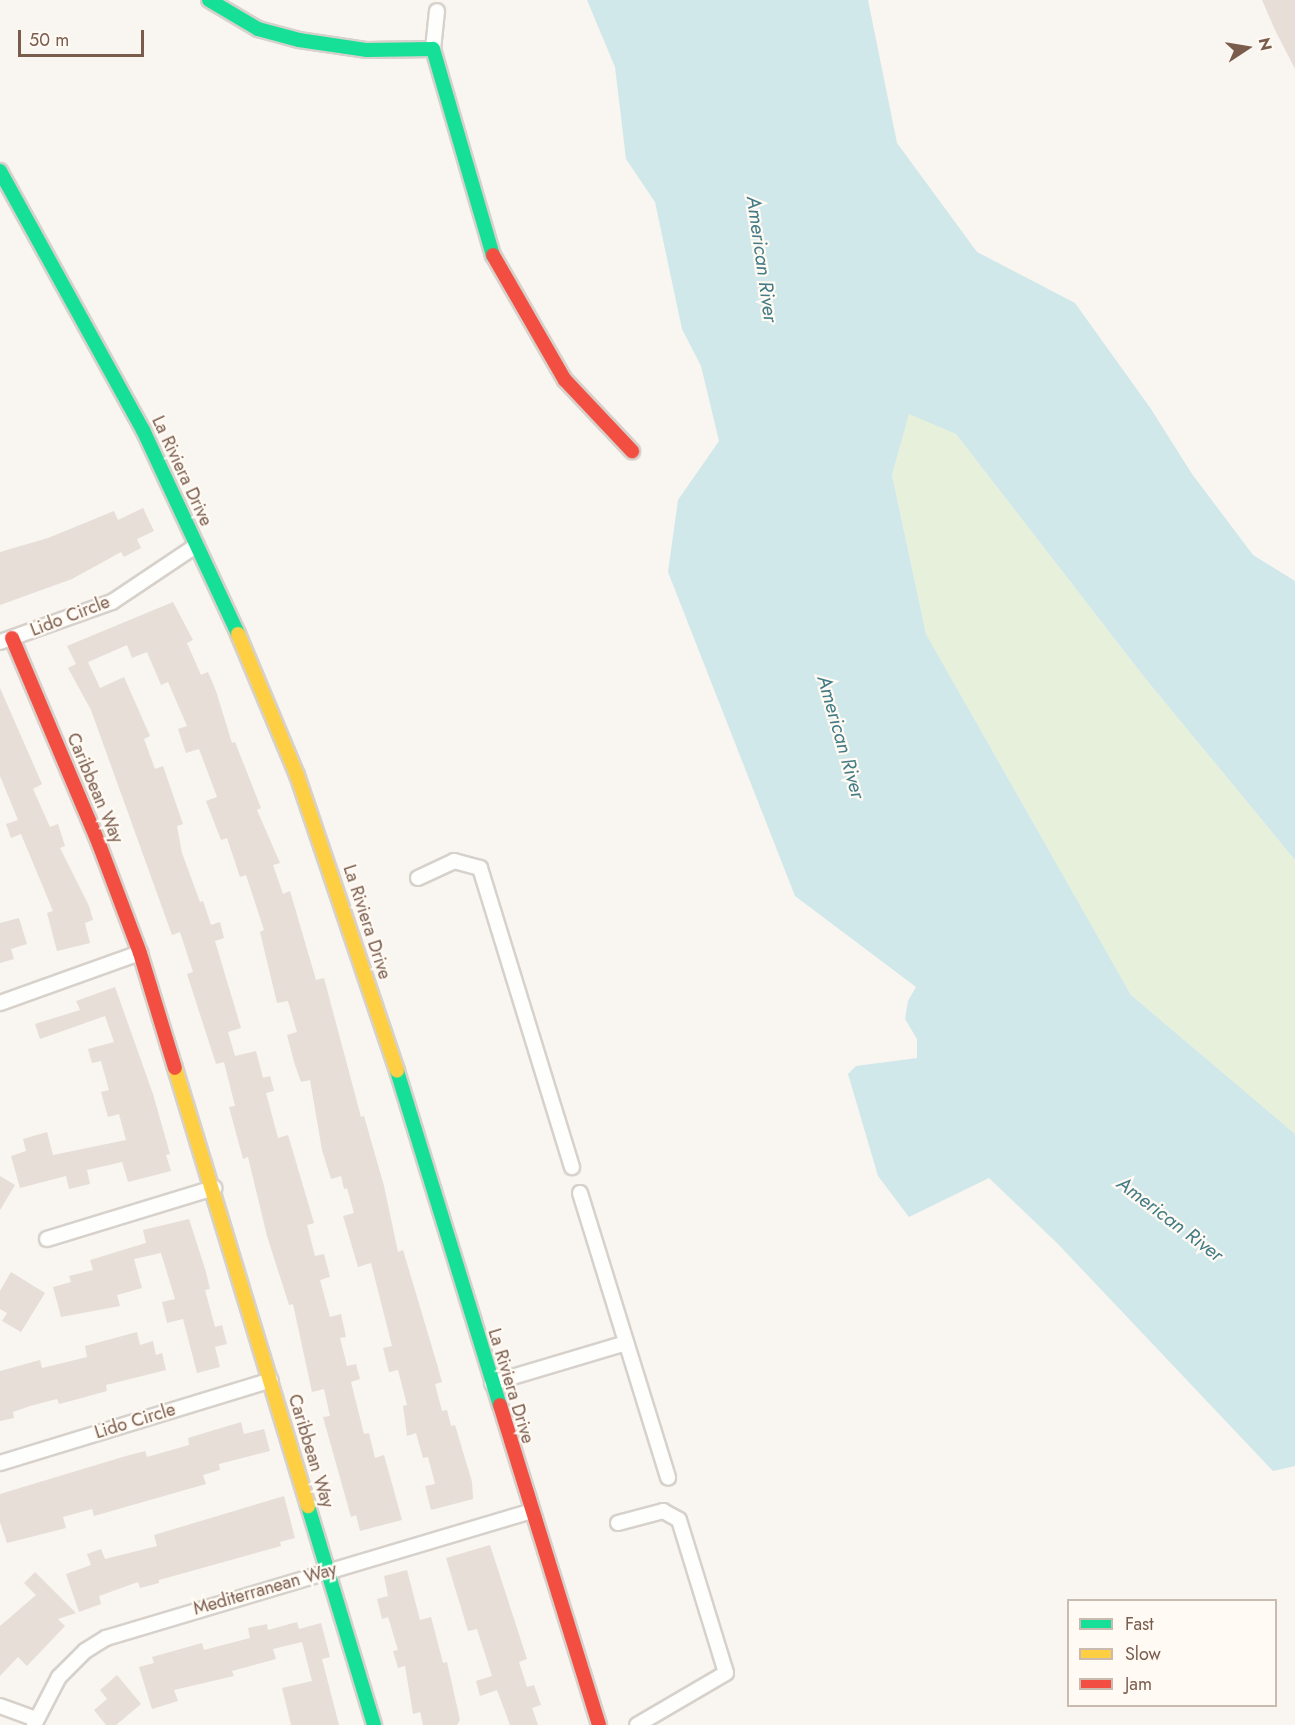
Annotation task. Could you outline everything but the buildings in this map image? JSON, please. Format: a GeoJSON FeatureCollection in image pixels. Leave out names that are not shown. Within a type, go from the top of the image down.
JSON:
{"type":"FeatureCollection","features":[{"type":"Feature","properties":{"kind":"street"},"geometry":{"type":"LineString","coordinates":[[209,0],[258,29],[299,40],[367,50],[433,49]]}},
{"type":"Feature","properties":{"kind":"street"},"geometry":{"type":"LineString","coordinates":[[437,10],[433,49],[488,246],[564,380],[632,451]]}},
{"type":"Feature","properties":{"kind":"street","name":"La Riviera Drive"},"geometry":{"type":"LineString","coordinates":[[0,171],[119,384],[250,659],[340,893],[599,1725]]}},
{"type":"Feature","properties":{"kind":"street","name":"Lido Circle"},"geometry":{"type":"LineString","coordinates":[[6,640],[112,602],[197,545]]}},
{"type":"Feature","properties":{"kind":"street","name":"Caribbean Way"},"geometry":{"type":"LineString","coordinates":[[6,640],[95,834],[140,953],[214,1188],[374,1725]]}},
{"type":"Feature","properties":{"kind":"street"},"geometry":{"type":"LineString","coordinates":[[418,878],[454,861],[480,868],[572,1167]]}},
{"type":"Feature","properties":{"kind":"street"},"geometry":{"type":"LineString","coordinates":[[0,1003],[140,953]]}},
{"type":"Feature","properties":{"kind":"street"},"geometry":{"type":"LineString","coordinates":[[47,1239],[214,1188]]}},
{"type":"Feature","properties":{"kind":"street"},"geometry":{"type":"LineString","coordinates":[[580,1193],[668,1478]]}},
{"type":"Feature","properties":{"kind":"street"},"geometry":{"type":"LineString","coordinates":[[492,1383],[626,1343]]}},
{"type":"Feature","properties":{"kind":"street","name":"Lido Circle"},"geometry":{"type":"LineString","coordinates":[[0,1463],[271,1380]]}},
{"type":"Feature","properties":{"kind":"street","name":"Mediterranean Way"},"geometry":{"type":"LineString","coordinates":[[0,1706],[35,1722],[63,1672],[106,1638],[531,1511]]}},
{"type":"Feature","properties":{"kind":"street"},"geometry":{"type":"LineString","coordinates":[[618,1523],[663,1511],[679,1521],[726,1673],[637,1725]]}},
{"type":"Feature","properties":{"kind":"green space"},"geometry":{"type":"Polygon","coordinates":[[[909,413],[956,434],[1145,678],[1295,860],[1295,1134],[1131,995],[926,634],[892,475],[909,413]]]}},
{"type":"Feature","properties":{"kind":"water","name":"American River"},"geometry":{"type":"Polygon","coordinates":[[[587,0],[868,0],[897,143],[977,252],[1075,303],[1151,409],[1192,474],[1253,555],[1295,581],[1295,860],[1145,678],[956,434],[909,414],[892,475],[926,634],[1131,995],[1295,1134],[1295,1466],[1273,1471],[1057,1243],[989,1178],[909,1217],[878,1176],[848,1074],[856,1066],[917,1058],[917,1039],[905,1019],[908,1001],[916,987],[795,896],[668,572],[678,500],[719,441],[701,366],[682,329],[655,202],[626,159],[615,67],[587,0]]]}},
{"type":"Feature","properties":{"kind":"traffic: fast"},"geometry":{"type":"LineString","coordinates":[[209,0],[258,29],[299,40],[367,50],[433,49],[493,255]]}},
{"type":"Feature","properties":{"kind":"traffic: fast"},"geometry":{"type":"LineString","coordinates":[[0,171],[143,430],[238,634]]}},
{"type":"Feature","properties":{"kind":"traffic: fast"},"geometry":{"type":"LineString","coordinates":[[397,1071],[500,1405]]}},
{"type":"Feature","properties":{"kind":"traffic: fast"},"geometry":{"type":"LineString","coordinates":[[308,1506],[374,1725]]}},
{"type":"Feature","properties":{"kind":"traffic: slow"},"geometry":{"type":"LineString","coordinates":[[238,634],[297,775],[397,1071]]}},
{"type":"Feature","properties":{"kind":"traffic: slow"},"geometry":{"type":"LineString","coordinates":[[175,1068],[308,1506]]}},
{"type":"Feature","properties":{"kind":"traffic: jam"},"geometry":{"type":"LineString","coordinates":[[493,255],[565,380],[632,451]]}},
{"type":"Feature","properties":{"kind":"traffic: jam"},"geometry":{"type":"LineString","coordinates":[[12,638],[99,844],[140,953],[175,1068]]}},
{"type":"Feature","properties":{"kind":"traffic: jam"},"geometry":{"type":"LineString","coordinates":[[500,1405],[599,1725]]}}]}
